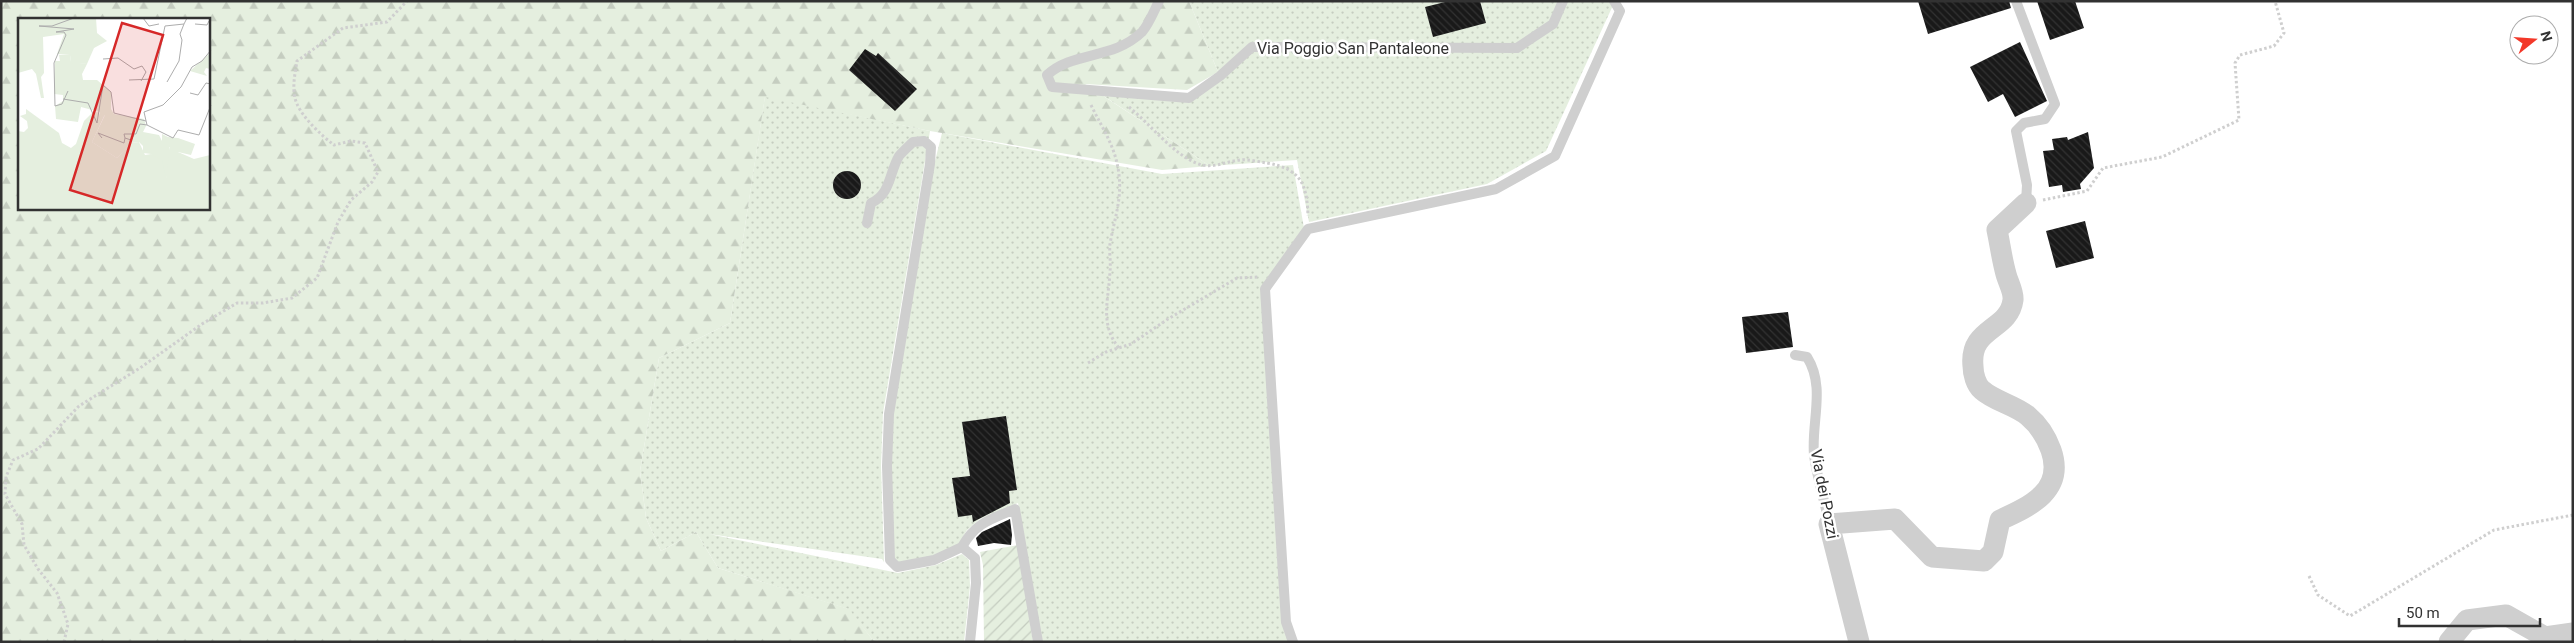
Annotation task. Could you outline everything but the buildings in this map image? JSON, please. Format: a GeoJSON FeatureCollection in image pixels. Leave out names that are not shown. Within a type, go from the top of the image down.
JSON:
{"type":"FeatureCollection","features":[{"type":"Feature","properties":{"kind":"street"},"geometry":{"type":"LineString","coordinates":[[1829,524],[1895,519],[1932,557],[1984,561],[1993,552],[2000,520],[2023,509],[2042,496],[2053,479],[2055,462],[2045,433],[2028,416],[1982,390],[1974,376],[1973,370],[1973,349],[1982,334],[2008,317],[2013,298],[1996,230],[2026,203]]}},
{"type":"Feature","properties":{"kind":"street","name":"Via dei Pozzi"},"geometry":{"type":"LineString","coordinates":[[1829,524],[1859,642]]}},
{"type":"Feature","properties":{"kind":"street"},"geometry":{"type":"LineString","coordinates":[[2448,642],[2467,620],[2506,615],[2545,637],[2573,633]]}},
{"type":"Feature","properties":{"kind":"lane","name":"Via Poggio San Pantaleone"},"geometry":{"type":"LineString","coordinates":[[1160,1],[1143,31],[1121,48],[1056,66],[1047,75],[1052,87],[1189,98],[1220,76],[1252,47],[1518,48],[1553,24],[1563,1]]}},
{"type":"Feature","properties":{"kind":"lane"},"geometry":{"type":"LineString","coordinates":[[1293,642],[1286,622],[1265,289],[1308,229],[1496,189],[1554,156],[1620,11],[1614,1]]}},
{"type":"Feature","properties":{"kind":"lane"},"geometry":{"type":"LineString","coordinates":[[2016,1],[2055,104],[2045,119],[2024,123],[2016,131],[2027,185],[2026,203]]}},
{"type":"Feature","properties":{"kind":"lane"},"geometry":{"type":"LineString","coordinates":[[867,224],[871,203],[879,199],[886,190],[900,156],[913,142],[924,141],[931,147],[930,164],[889,414],[887,466],[890,560],[897,567],[934,560],[962,548],[970,533],[983,523],[1015,509],[1038,642]]}},
{"type":"Feature","properties":{"kind":"lane","name":"Via dei Pozzi"},"geometry":{"type":"LineString","coordinates":[[1795,356],[1807,358],[1814,369],[1818,382],[1814,455],[1829,524]]}},
{"type":"Feature","properties":{"kind":"lane"},"geometry":{"type":"LineString","coordinates":[[962,548],[974,558],[976,583],[970,642]]}},
{"type":"Feature","properties":{"kind":"path"},"geometry":{"type":"LineString","coordinates":[[64,642],[68,624],[57,594],[38,569],[24,545],[22,524],[4,494],[6,478],[13,460],[38,449],[79,406],[111,384],[140,368],[202,324],[237,303],[263,303],[292,298],[317,278],[338,222],[351,200],[372,182],[378,172],[365,143],[351,141],[334,145],[322,136],[297,104],[294,84],[297,61],[343,28],[387,22],[406,1]]}},
{"type":"Feature","properties":{"kind":"path"},"geometry":{"type":"LineString","coordinates":[[2026,203],[2087,191],[2103,168],[2162,157],[2239,120],[2235,63],[2240,55],[2274,46],[2284,33],[2275,1]]}},
{"type":"Feature","properties":{"kind":"path"},"geometry":{"type":"LineString","coordinates":[[1084,90],[1114,146],[1119,176],[1120,198],[1110,244],[1110,272],[1105,315],[1108,331],[1119,348]]}},
{"type":"Feature","properties":{"kind":"path"},"geometry":{"type":"LineString","coordinates":[[1103,92],[1130,108],[1184,156],[1198,164],[1220,166],[1242,160],[1286,166],[1301,179],[1307,199],[1308,229]]}},
{"type":"Feature","properties":{"kind":"path"},"geometry":{"type":"LineString","coordinates":[[1088,363],[1106,352],[1131,344],[1168,319],[1237,278],[1273,278]]}},
{"type":"Feature","properties":{"kind":"path"},"geometry":{"type":"LineString","coordinates":[[2308,576],[2318,595],[2350,616],[2494,530],[2573,515]]}},
{"type":"Feature","properties":{"kind":"green space"},"geometry":{"type":"Polygon","coordinates":[[[1,1],[1189,1],[1218,72],[1187,90],[1085,84],[1210,166],[1162,170],[930,131],[765,97],[730,323],[659,358],[640,471],[646,518],[661,551],[696,532],[718,568],[849,609],[872,639],[882,642],[1,642],[1,1]]]}},
{"type":"Feature","properties":{"kind":"green space"},"geometry":{"type":"Polygon","coordinates":[[[1189,1],[1615,1],[1546,151],[1487,184],[1309,222],[1297,160],[1210,166],[1096,91],[1189,97],[1218,72],[1189,1]]]}},
{"type":"Feature","properties":{"kind":"green space"},"geometry":{"type":"Polygon","coordinates":[[[765,96],[930,131],[883,413],[881,466],[884,562],[882,559],[709,534],[898,573],[936,565],[962,554],[969,560],[970,586],[964,642],[882,642],[872,639],[848,609],[718,568],[696,532],[661,551],[646,518],[640,471],[659,358],[730,323],[765,96]]]}},
{"type":"Feature","properties":{"kind":"green space"},"geometry":{"type":"Polygon","coordinates":[[[942,133],[1162,174],[1293,165],[1304,228],[1261,288],[1288,642],[1042,642],[1018,503],[980,519],[967,530],[959,544],[933,556],[899,563],[894,558],[891,466],[893,414],[934,165],[942,133]]]}},
{"type":"Feature","properties":{"kind":"green space"},"geometry":{"type":"Polygon","coordinates":[[[1018,545],[1033,642],[984,642],[983,565],[980,552],[1018,545]]]}}]}
